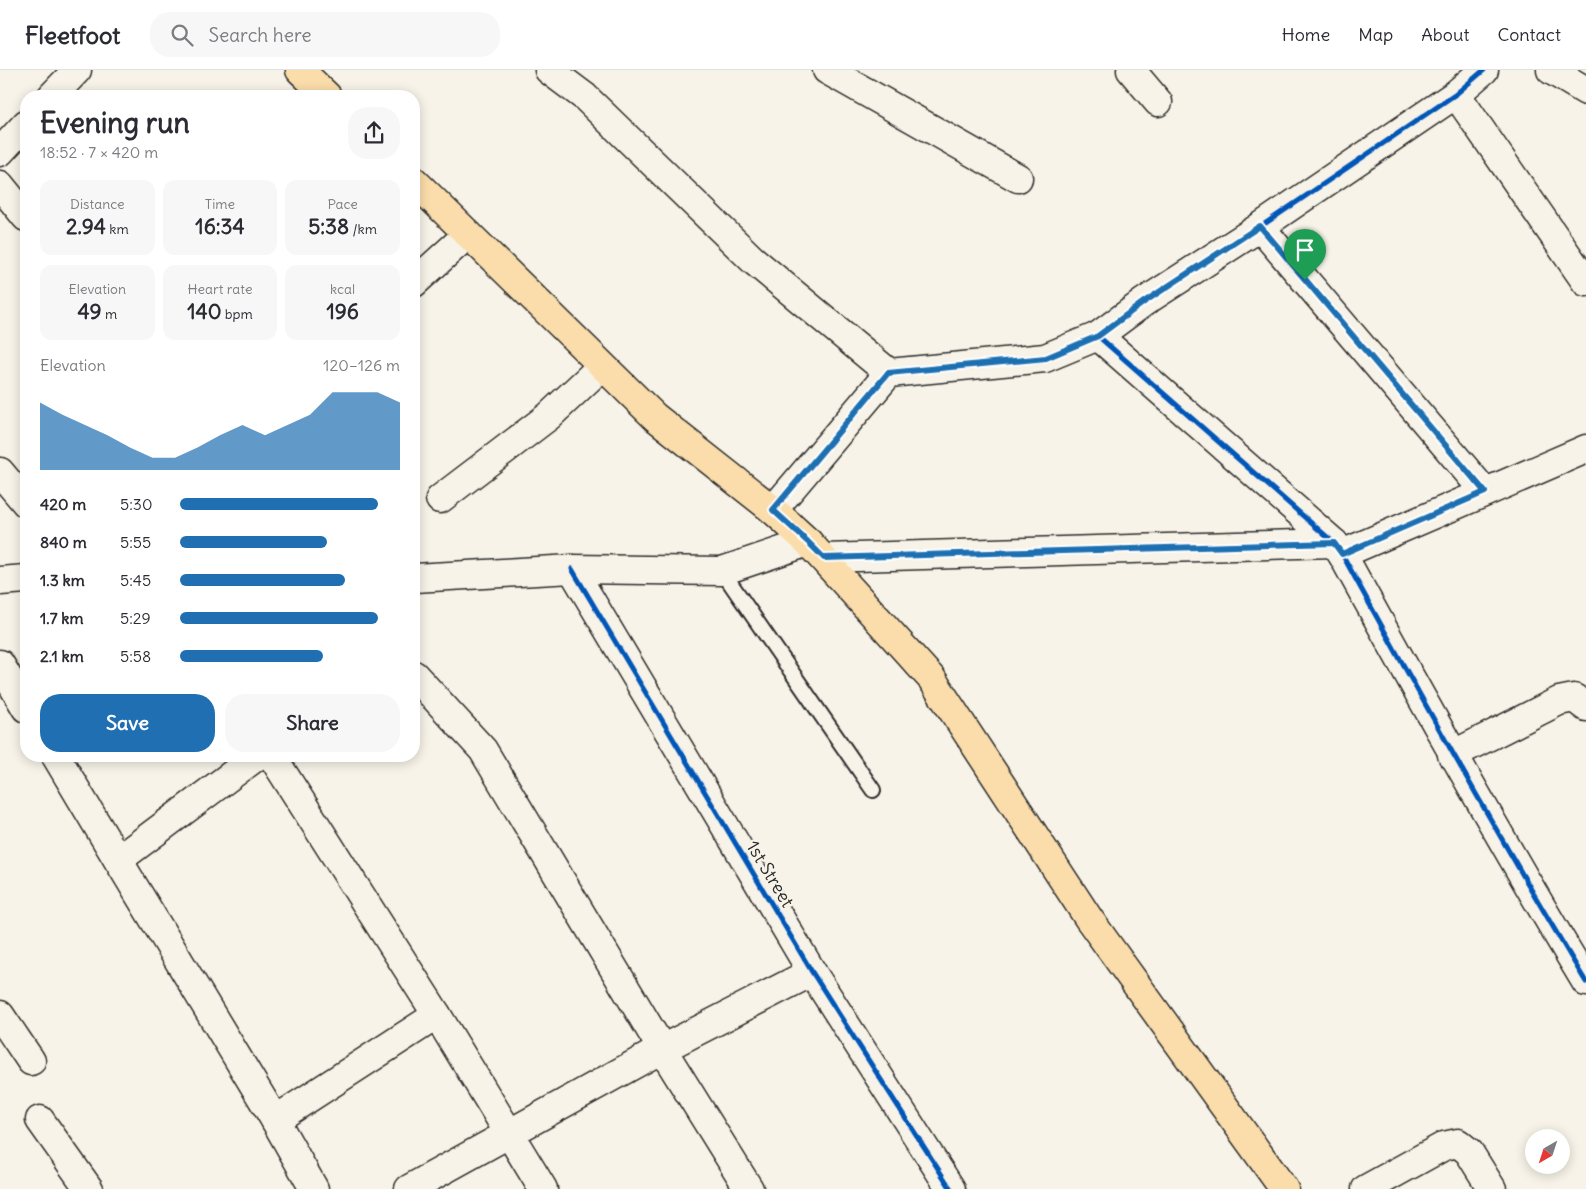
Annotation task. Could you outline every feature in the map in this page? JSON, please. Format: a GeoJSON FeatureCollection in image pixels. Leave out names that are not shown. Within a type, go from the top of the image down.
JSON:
{"type":"FeatureCollection","features":[{"type":"Feature","properties":{"kind":"main road"},"geometry":{"type":"LineString","coordinates":[[300,70],[321,90]]}},
{"type":"Feature","properties":{"kind":"main road"},"geometry":{"type":"LineString","coordinates":[[420,187],[655,417],[773,510],[816,550],[932,679],[1089,919],[1284,1189]]}},
{"type":"Feature","properties":{"kind":"street"},"geometry":{"type":"LineString","coordinates":[[549,70],[585,97],[753,260],[888,373]]}},
{"type":"Feature","properties":{"kind":"street"},"geometry":{"type":"LineString","coordinates":[[827,70],[1018,178]]}},
{"type":"Feature","properties":{"kind":"street"},"geometry":{"type":"LineString","coordinates":[[1131,70],[1158,102]]}},
{"type":"Feature","properties":{"kind":"street"},"geometry":{"type":"LineString","coordinates":[[773,510],[888,373],[1046,358],[1098,336],[1144,302],[1456,94],[1484,70]]}},
{"type":"Feature","properties":{"kind":"street"},"geometry":{"type":"LineString","coordinates":[[1551,70],[1586,91]]}},
{"type":"Feature","properties":{"kind":"street"},"geometry":{"type":"LineString","coordinates":[[57,90],[73,71]]}},
{"type":"Feature","properties":{"kind":"street"},"geometry":{"type":"LineString","coordinates":[[1456,94],[1586,282]]}},
{"type":"Feature","properties":{"kind":"street"},"geometry":{"type":"LineString","coordinates":[[0,152],[20,130]]}},
{"type":"Feature","properties":{"kind":"street"},"geometry":{"type":"LineString","coordinates":[[0,185],[20,210]]}},
{"type":"Feature","properties":{"kind":"street"},"geometry":{"type":"LineString","coordinates":[[1260,226],[1485,492]]}},
{"type":"Feature","properties":{"kind":"street"},"geometry":{"type":"LineString","coordinates":[[420,278],[468,234]]}},
{"type":"Feature","properties":{"kind":"street"},"geometry":{"type":"LineString","coordinates":[[1098,336],[1338,548],[1452,755],[1586,982]]}},
{"type":"Feature","properties":{"kind":"street"},"geometry":{"type":"LineString","coordinates":[[440,499],[549,416],[602,366]]}},
{"type":"Feature","properties":{"kind":"street"},"geometry":{"type":"LineString","coordinates":[[420,578],[572,569],[722,571],[816,550],[1338,548],[1485,492],[1586,449]]}},
{"type":"Feature","properties":{"kind":"street"},"geometry":{"type":"LineString","coordinates":[[0,472],[20,496]]}},
{"type":"Feature","properties":{"kind":"street","name":"1st Street"},"geometry":{"type":"LineString","coordinates":[[572,569],[812,972],[952,1189]]}},
{"type":"Feature","properties":{"kind":"street"},"geometry":{"type":"LineString","coordinates":[[0,580],[20,579]]}},
{"type":"Feature","properties":{"kind":"street"},"geometry":{"type":"LineString","coordinates":[[0,664],[20,698]]}},
{"type":"Feature","properties":{"kind":"street"},"geometry":{"type":"LineString","coordinates":[[420,681],[483,750],[662,1049],[750,1189]]}},
{"type":"Feature","properties":{"kind":"street"},"geometry":{"type":"LineString","coordinates":[[1452,755],[1559,701],[1574,698],[1586,706]]}},
{"type":"Feature","properties":{"kind":"street"},"geometry":{"type":"LineString","coordinates":[[60,762],[275,1120],[314,1189]]}},
{"type":"Feature","properties":{"kind":"street"},"geometry":{"type":"LineString","coordinates":[[118,860],[249,762]]}},
{"type":"Feature","properties":{"kind":"street"},"geometry":{"type":"LineString","coordinates":[[276,762],[544,1189]]}},
{"type":"Feature","properties":{"kind":"street"},"geometry":{"type":"LineString","coordinates":[[409,1189],[662,1049],[812,972]]}},
{"type":"Feature","properties":{"kind":"street"},"geometry":{"type":"LineString","coordinates":[[0,1015],[31,1062]]}},
{"type":"Feature","properties":{"kind":"street"},"geometry":{"type":"LineString","coordinates":[[275,1120],[436,1015]]}},
{"type":"Feature","properties":{"kind":"street"},"geometry":{"type":"LineString","coordinates":[[40,1120],[89,1189]]}},
{"type":"Feature","properties":{"kind":"street"},"geometry":{"type":"LineString","coordinates":[[1366,1189],[1444,1146],[1458,1143],[1470,1152],[1492,1189]]}},
{"type":"Feature","properties":{"kind":"lane"},"geometry":{"type":"LineString","coordinates":[[722,571],[873,790]]}},
{"type":"Feature","properties":{"kind":"cycle path"},"geometry":{"type":"LineString","coordinates":[[773,510],[889,373],[1045,358],[1098,336],[1144,302],[1260,227],[1456,94],[1484,70]]}},
{"type":"Feature","properties":{"kind":"cycle path"},"geometry":{"type":"LineString","coordinates":[[1098,336],[1334,543],[1342,554],[1492,823],[1586,982]]}},
{"type":"Feature","properties":{"kind":"cycle path"},"geometry":{"type":"LineString","coordinates":[[572,569],[812,972],[951,1189]]}},
{"type":"Feature","properties":{"kind":"route"},"geometry":{"type":"LineString","coordinates":[[1260,226],[1305,280],[1485,492],[1342,554],[1334,543],[824,558],[773,510],[888,373],[1046,358],[1098,336],[1144,302],[1260,226]]}}]}
